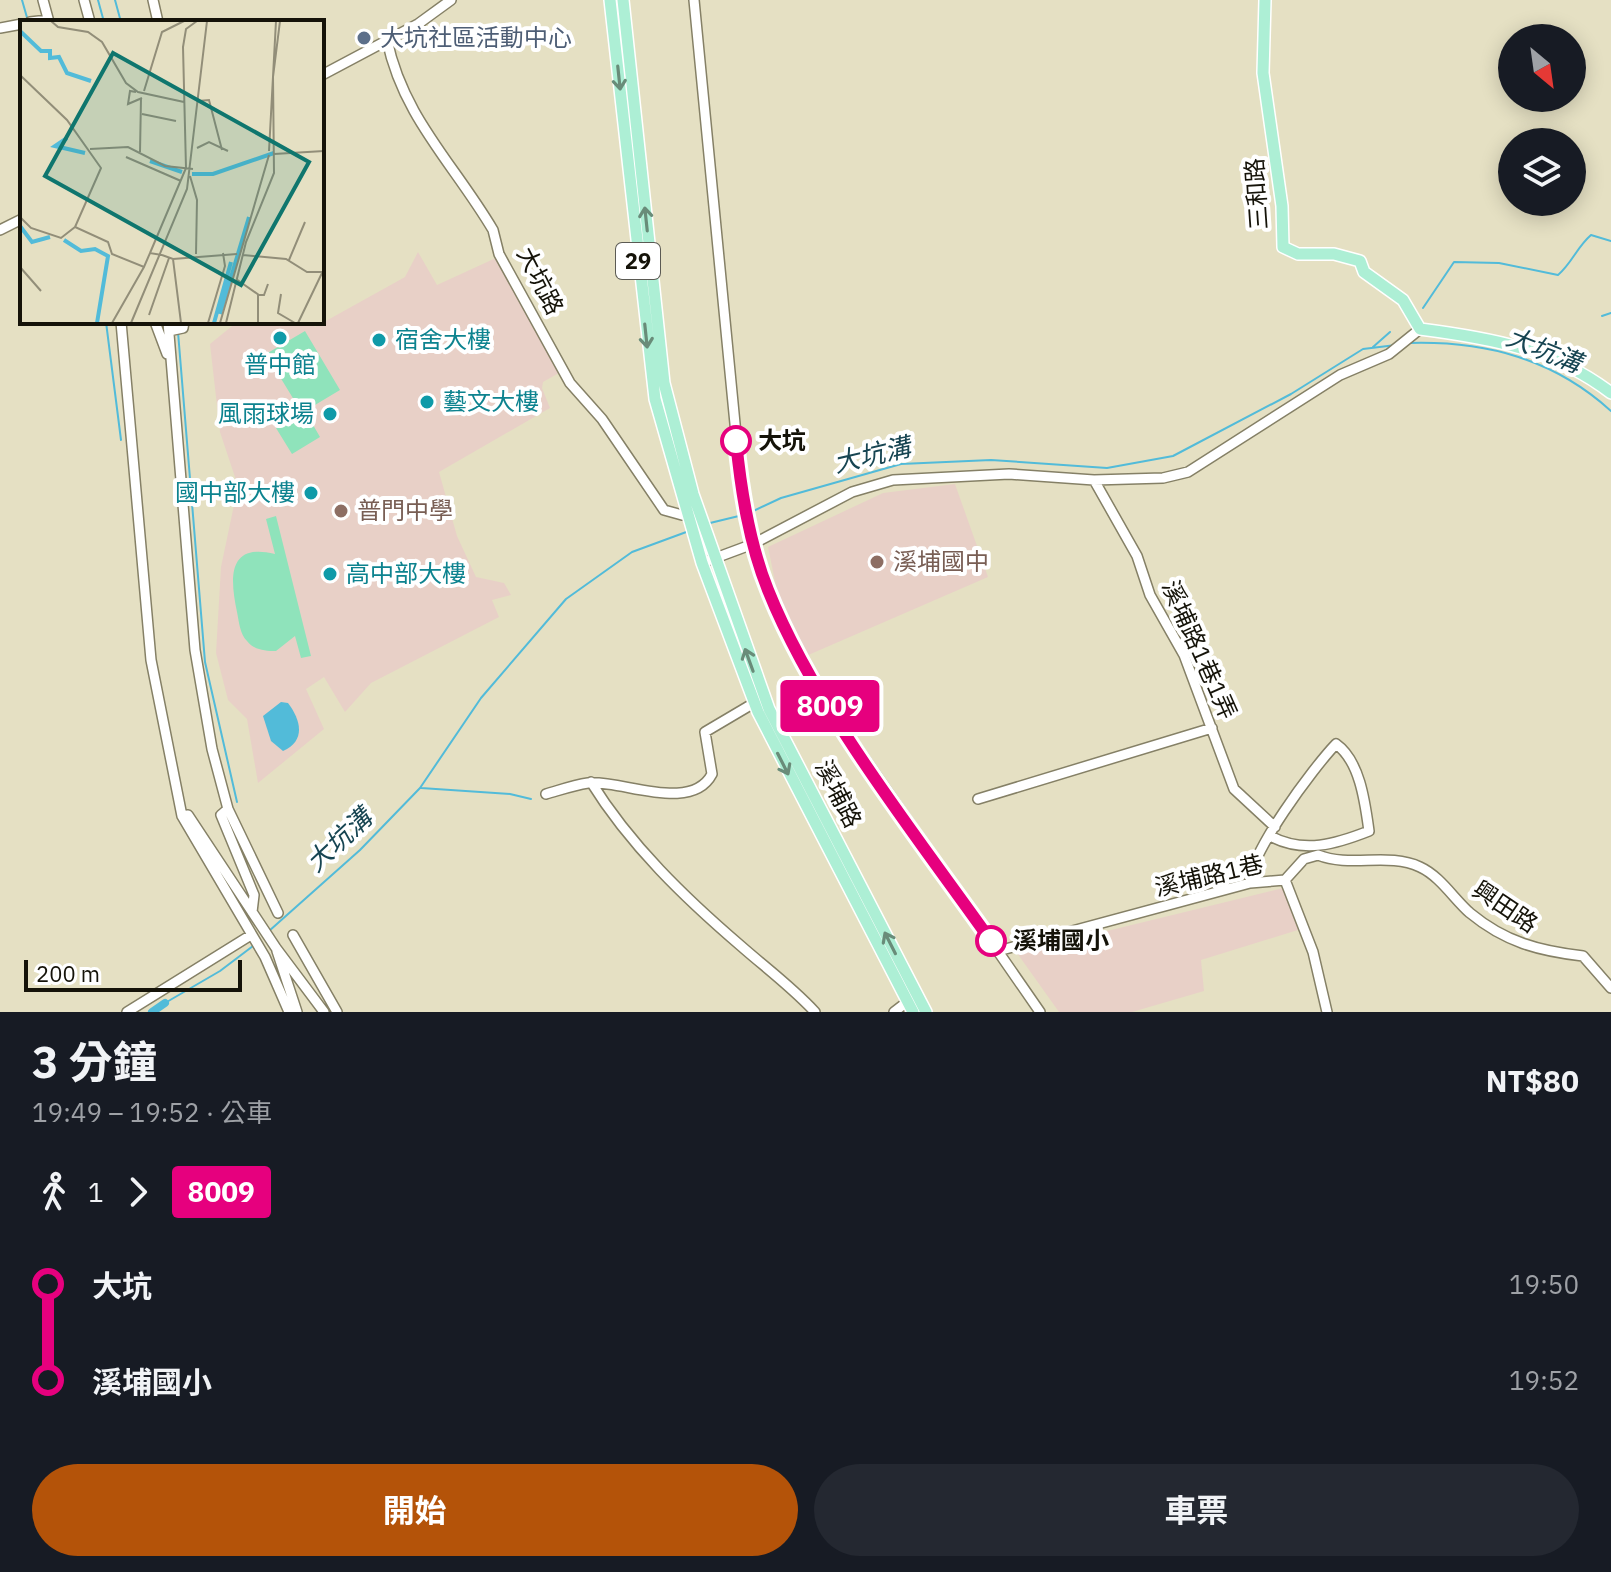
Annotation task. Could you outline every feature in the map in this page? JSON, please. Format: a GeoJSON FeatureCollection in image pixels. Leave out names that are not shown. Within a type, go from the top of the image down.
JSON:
{"type":"FeatureCollection","features":[{"type":"Feature","properties":{"kind":"main road","name":"29"},"geometry":{"type":"LineString","coordinates":[[610,0],[652,384],[693,514]]}},
{"type":"Feature","properties":{"kind":"main road","name":"29"},"geometry":{"type":"LineString","coordinates":[[623,0],[664,383],[693,514]]}},
{"type":"Feature","properties":{"kind":"main road","name":"三和路"},"geometry":{"type":"LineString","coordinates":[[1265,0],[1263,73],[1282,206],[1283,247],[1298,254],[1334,254],[1360,261],[1364,272],[1403,300],[1416,332]]}},
{"type":"Feature","properties":{"kind":"main road"},"geometry":{"type":"LineString","coordinates":[[1416,332],[1493,339],[1557,359],[1611,393]]}},
{"type":"Feature","properties":{"kind":"main road","name":"溪埔路"},"geometry":{"type":"LineString","coordinates":[[693,514],[754,703],[910,1007]]}},
{"type":"Feature","properties":{"kind":"main road","name":"溪埔路"},"geometry":{"type":"LineString","coordinates":[[708,561],[769,709],[926,1012]]}},
{"type":"Feature","properties":{"kind":"street"},"geometry":{"type":"LineString","coordinates":[[43,0],[48,20]]}},
{"type":"Feature","properties":{"kind":"street"},"geometry":{"type":"LineString","coordinates":[[84,0],[89,20]]}},
{"type":"Feature","properties":{"kind":"street"},"geometry":{"type":"LineString","coordinates":[[153,0],[158,20]]}},
{"type":"Feature","properties":{"kind":"street"},"geometry":{"type":"LineString","coordinates":[[324,74],[451,0]]}},
{"type":"Feature","properties":{"kind":"street","name":"溪埔路"},"geometry":{"type":"LineString","coordinates":[[694,0],[742,496],[767,589],[812,677],[1040,1012]]}},
{"type":"Feature","properties":{"kind":"street"},"geometry":{"type":"LineString","coordinates":[[0,28],[20,24]]}},
{"type":"Feature","properties":{"kind":"street","name":"大坑路"},"geometry":{"type":"LineString","coordinates":[[387,40],[393,66],[409,106],[493,230],[505,264],[570,383],[602,419],[652,497],[672,514],[693,514]]}},
{"type":"Feature","properties":{"kind":"street"},"geometry":{"type":"LineString","coordinates":[[0,230],[20,220]]}},
{"type":"Feature","properties":{"kind":"street"},"geometry":{"type":"LineString","coordinates":[[121,324],[151,660],[182,816],[265,957],[289,1012]]}},
{"type":"Feature","properties":{"kind":"street"},"geometry":{"type":"LineString","coordinates":[[156,324],[171,365]]}},
{"type":"Feature","properties":{"kind":"street"},"geometry":{"type":"LineString","coordinates":[[183,325],[168,326],[195,650],[228,809],[278,913]]}},
{"type":"Feature","properties":{"kind":"street"},"geometry":{"type":"LineString","coordinates":[[708,561],[753,544],[852,492],[893,480],[1009,474],[1094,480],[1163,478],[1188,472],[1340,375],[1389,354],[1416,332]]}},
{"type":"Feature","properties":{"kind":"street","name":"溪埔路1巷1弄"},"geometry":{"type":"LineString","coordinates":[[1094,480],[1137,556],[1150,595],[1184,655],[1234,789],[1272,831],[1284,843],[1330,847],[1369,831],[1362,792],[1346,751],[1336,744],[1272,831],[1250,868],[1250,883]]}},
{"type":"Feature","properties":{"kind":"street"},"geometry":{"type":"LineString","coordinates":[[546,794],[591,782],[667,794],[700,785],[712,774],[705,732],[754,703]]}},
{"type":"Feature","properties":{"kind":"street"},"geometry":{"type":"LineString","coordinates":[[978,799],[1212,728]]}},
{"type":"Feature","properties":{"kind":"street"},"geometry":{"type":"LineString","coordinates":[[591,782],[621,826],[699,909],[789,985],[815,1012]]}},
{"type":"Feature","properties":{"kind":"street"},"geometry":{"type":"LineString","coordinates":[[228,809],[221,815],[254,895],[252,912]]}},
{"type":"Feature","properties":{"kind":"street"},"geometry":{"type":"LineString","coordinates":[[182,816],[188,815],[276,948],[324,1012]]}},
{"type":"Feature","properties":{"kind":"street","name":"溪埔路1巷"},"geometry":{"type":"LineString","coordinates":[[998,951],[1250,883],[1285,880],[1304,859],[1318,855],[1333,861],[1397,860],[1422,868]]}},
{"type":"Feature","properties":{"kind":"street","name":"興田路"},"geometry":{"type":"LineString","coordinates":[[1422,868],[1471,914],[1522,946],[1537,951],[1583,956],[1611,988]]}},
{"type":"Feature","properties":{"kind":"street"},"geometry":{"type":"LineString","coordinates":[[1285,880],[1313,952],[1327,1012]]}},
{"type":"Feature","properties":{"kind":"street"},"geometry":{"type":"LineString","coordinates":[[127,1012],[251,935]]}},
{"type":"Feature","properties":{"kind":"street"},"geometry":{"type":"LineString","coordinates":[[293,935],[337,1012]]}},
{"type":"Feature","properties":{"kind":"street"},"geometry":{"type":"LineString","coordinates":[[276,948],[297,1012]]}},
{"type":"Feature","properties":{"kind":"street"},"geometry":{"type":"LineString","coordinates":[[894,1012],[910,1007]]}},
{"type":"Feature","properties":{"kind":"shaded area","name":"普門中學"},"geometry":{"type":"Polygon","coordinates":[[[418,252],[437,285],[498,257],[559,373],[543,382],[542,388],[550,408],[439,472],[457,536],[476,577],[504,583],[511,595],[492,600],[499,617],[371,683],[345,712],[324,677],[306,689],[324,729],[258,783],[247,719],[228,700],[216,653],[221,567],[238,486],[220,432],[210,344],[235,324],[313,324],[315,327],[324,324],[405,277],[418,252]]]}},
{"type":"Feature","properties":{"kind":"shaded area","name":"溪埔國中"},"geometry":{"type":"Polygon","coordinates":[[[955,484],[988,577],[806,656],[779,601],[768,547],[883,493],[955,484]]]}},
{"type":"Feature","properties":{"kind":"shaded area","name":"溪埔國小"},"geometry":{"type":"Polygon","coordinates":[[[1283,888],[1298,930],[1201,960],[1204,991],[1132,1012],[1059,1012],[1017,953],[1283,888]]]}},
{"type":"Feature","properties":{"kind":"green space"},"geometry":{"type":"Polygon","coordinates":[[[305,331],[340,390],[305,411],[320,437],[292,454],[276,428],[302,413],[266,354],[305,331]]]}},
{"type":"Feature","properties":{"kind":"green space"},"geometry":{"type":"Polygon","coordinates":[[[276,516],[311,656],[301,658],[295,636],[276,651],[256,648],[240,628],[233,587],[235,566],[248,553],[275,554],[266,519],[276,516]]]}},
{"type":"Feature","properties":{"kind":"water"},"geometry":{"type":"Polygon","coordinates":[[[281,702],[288,703],[299,730],[295,742],[283,751],[271,741],[263,716],[281,702]]]}},
{"type":"Feature","properties":{"kind":"waterway"},"geometry":{"type":"LineString","coordinates":[[22,0],[28,20]]}},
{"type":"Feature","properties":{"kind":"waterway"},"geometry":{"type":"LineString","coordinates":[[98,0],[103,20]]}},
{"type":"Feature","properties":{"kind":"waterway"},"geometry":{"type":"LineString","coordinates":[[115,0],[120,20]]}},
{"type":"Feature","properties":{"kind":"waterway"},"geometry":{"type":"LineString","coordinates":[[1423,308],[1454,262],[1499,263],[1558,275],[1591,235],[1611,241]]}},
{"type":"Feature","properties":{"kind":"waterway"},"geometry":{"type":"LineString","coordinates":[[1602,316],[1611,313]]}},
{"type":"Feature","properties":{"kind":"waterway"},"geometry":{"type":"LineString","coordinates":[[106,324],[121,440]]}},
{"type":"Feature","properties":{"kind":"waterway"},"geometry":{"type":"LineString","coordinates":[[178,332],[205,662],[237,802]]}},
{"type":"Feature","properties":{"kind":"waterway"},"geometry":{"type":"LineString","coordinates":[[1373,347],[1390,332]]}},
{"type":"Feature","properties":{"kind":"waterway","name":"大坑溝"},"geometry":{"type":"LineString","coordinates":[[1410,343],[1465,345],[1518,357],[1566,378],[1611,411]]}},
{"type":"Feature","properties":{"kind":"waterway","name":"大坑溝"},"geometry":{"type":"LineString","coordinates":[[749,513],[781,498],[901,464],[991,460],[1107,468],[1173,456],[1291,394],[1363,349],[1396,345]]}},
{"type":"Feature","properties":{"kind":"waterway","name":"大坑溝"},"geometry":{"type":"LineString","coordinates":[[710,523],[743,515]]}},
{"type":"Feature","properties":{"kind":"waterway","name":"大坑溝"},"geometry":{"type":"LineString","coordinates":[[269,931],[360,850],[420,788],[481,698],[566,599],[632,552],[689,531]]}},
{"type":"Feature","properties":{"kind":"waterway"},"geometry":{"type":"LineString","coordinates":[[421,788],[510,794],[531,799]]}},
{"type":"Feature","properties":{"kind":"waterway","name":"大坑溝"},"geometry":{"type":"LineString","coordinates":[[165,1003],[220,971],[253,946]]}},
{"type":"Feature","properties":{"kind":"waterway","name":"大坑溝"},"geometry":{"type":"LineString","coordinates":[[152,1012],[165,1003]]}},
{"type":"Feature","properties":{"kind":"bus line","name":"8009"},"geometry":{"type":"LineString","coordinates":[[736,441],[742,496],[753,544],[767,589],[791,641],[842,726],[991,941]]}},
{"type":"Feature","properties":{"kind":"place","name":"大坑社區活動中心"},"geometry":{"type":"Point","coordinates":[364,38]}},
{"type":"Feature","properties":{"kind":"place","name":"普中館"},"geometry":{"type":"Point","coordinates":[280,338]}},
{"type":"Feature","properties":{"kind":"place","name":"宿舍大樓"},"geometry":{"type":"Point","coordinates":[379,340]}},
{"type":"Feature","properties":{"kind":"place","name":"藝文大樓"},"geometry":{"type":"Point","coordinates":[427,402]}},
{"type":"Feature","properties":{"kind":"place","name":"風雨球場"},"geometry":{"type":"Point","coordinates":[330,414]}},
{"type":"Feature","properties":{"kind":"place","name":"大坑"},"geometry":{"type":"Point","coordinates":[736,441]}},
{"type":"Feature","properties":{"kind":"place","name":"國中部大樓"},"geometry":{"type":"Point","coordinates":[311,493]}},
{"type":"Feature","properties":{"kind":"place","name":"普門中學"},"geometry":{"type":"Point","coordinates":[341,511]}},
{"type":"Feature","properties":{"kind":"place","name":"溪埔國中"},"geometry":{"type":"Point","coordinates":[877,562]}},
{"type":"Feature","properties":{"kind":"place","name":"高中部大樓"},"geometry":{"type":"Point","coordinates":[330,574]}},
{"type":"Feature","properties":{"kind":"place","name":"溪埔國小"},"geometry":{"type":"Point","coordinates":[991,941]}}]}
